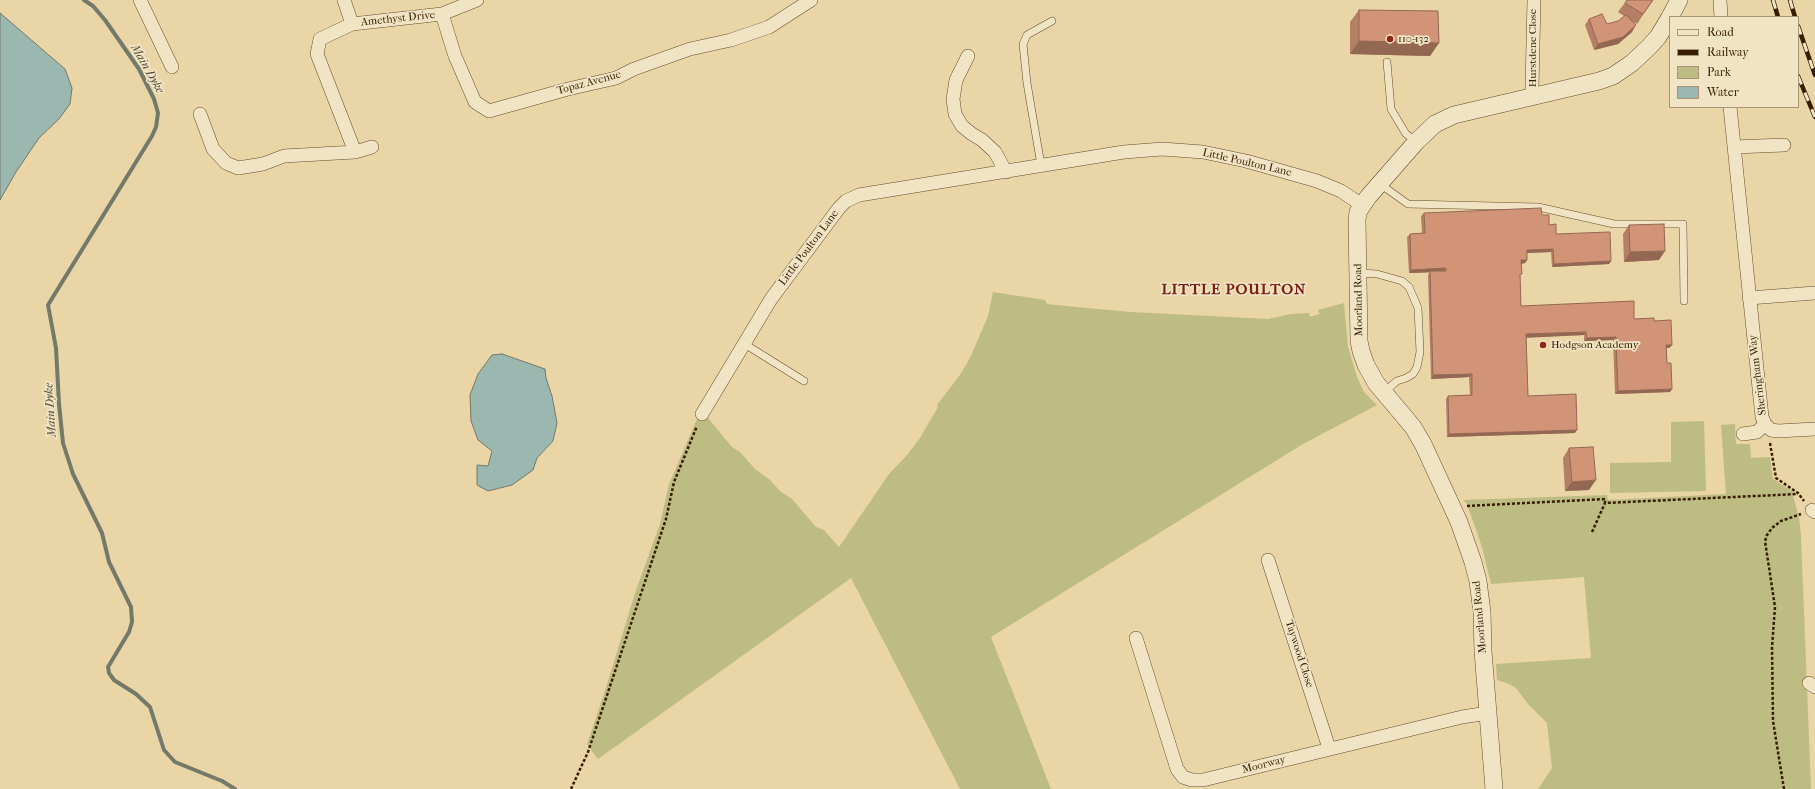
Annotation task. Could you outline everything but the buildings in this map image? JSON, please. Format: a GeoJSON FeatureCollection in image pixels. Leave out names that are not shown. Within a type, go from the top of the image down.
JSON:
{"type":"FeatureCollection","features":[{"type":"Feature","properties":{"kind":"street"},"geometry":{"type":"LineString","coordinates":[[140,0],[172,67]]}},
{"type":"Feature","properties":{"kind":"street"},"geometry":{"type":"LineString","coordinates":[[344,0],[352,24]]}},
{"type":"Feature","properties":{"kind":"street","name":"Amethyst Drive"},"geometry":{"type":"LineString","coordinates":[[355,152],[317,54],[320,39],[352,24],[442,14],[477,0]]}},
{"type":"Feature","properties":{"kind":"street","name":"Topaz Avenue"},"geometry":{"type":"LineString","coordinates":[[442,14],[455,56],[475,102],[489,111],[568,88],[616,78],[634,68],[690,49],[731,40],[769,27],[811,0]]}},
{"type":"Feature","properties":{"kind":"street","name":"Hurstdene Close"},"geometry":{"type":"LineString","coordinates":[[1533,96],[1534,0]]}},
{"type":"Feature","properties":{"kind":"street","name":"Moorland Road"},"geometry":{"type":"LineString","coordinates":[[1671,16],[1679,0]]}},
{"type":"Feature","properties":{"kind":"street"},"geometry":{"type":"LineString","coordinates":[[1720,0],[1721,16]]}},
{"type":"Feature","properties":{"kind":"street","name":"Moorland Road"},"geometry":{"type":"LineString","coordinates":[[1494,789],[1482,612],[1478,581],[1469,548],[1452,506],[1413,427],[1384,392],[1366,365],[1359,341],[1359,273],[1356,220],[1362,205],[1417,141],[1429,129],[1444,118],[1599,81],[1623,70],[1649,47],[1658,37],[1669,19]]}},
{"type":"Feature","properties":{"kind":"street"},"geometry":{"type":"LineString","coordinates":[[968,56],[956,80],[953,99],[955,114],[962,126],[982,140],[995,152],[1006,172]]}},
{"type":"Feature","properties":{"kind":"street","name":"Sheringham Way"},"geometry":{"type":"LineString","coordinates":[[1730,108],[1762,417],[1768,427],[1778,431],[1815,429]]}},
{"type":"Feature","properties":{"kind":"street"},"geometry":{"type":"LineString","coordinates":[[200,114],[213,148],[226,163],[238,168],[263,164],[284,156],[355,152],[372,147]]}},
{"type":"Feature","properties":{"kind":"street"},"geometry":{"type":"LineString","coordinates":[[1734,147],[1784,144]]}},
{"type":"Feature","properties":{"kind":"street","name":"Little Poulton Lane"},"geometry":{"type":"LineString","coordinates":[[702,414],[743,343],[779,287],[846,201],[859,195],[1139,151],[1162,149],[1203,152],[1246,161],[1317,181],[1340,191],[1362,205]]}},
{"type":"Feature","properties":{"kind":"street"},"geometry":{"type":"LineString","coordinates":[[1749,298],[1815,293]]}},
{"type":"Feature","properties":{"kind":"street"},"geometry":{"type":"LineString","coordinates":[[1743,434],[1757,432],[1768,427]]}},
{"type":"Feature","properties":{"kind":"street","name":"Taywood Close"},"geometry":{"type":"LineString","coordinates":[[1268,560],[1329,748]]}},
{"type":"Feature","properties":{"kind":"street","name":"Moorway"},"geometry":{"type":"LineString","coordinates":[[1136,638],[1177,769],[1184,777],[1192,780],[1203,780],[1329,748],[1462,717],[1488,713]]}},
{"type":"Feature","properties":{"kind":"lane"},"geometry":{"type":"LineString","coordinates":[[1041,166],[1027,83],[1023,44],[1027,35],[1052,21]]}},
{"type":"Feature","properties":{"kind":"lane"},"geometry":{"type":"LineString","coordinates":[[1387,62],[1392,110],[1406,134],[1417,141]]}},
{"type":"Feature","properties":{"kind":"lane"},"geometry":{"type":"LineString","coordinates":[[1380,184],[1408,204],[1531,207],[1614,224],[1683,224],[1684,301]]}},
{"type":"Feature","properties":{"kind":"lane"},"geometry":{"type":"LineString","coordinates":[[1359,273],[1377,274],[1402,281],[1409,287],[1418,308],[1420,352],[1417,367],[1410,376],[1397,381],[1384,392]]}},
{"type":"Feature","properties":{"kind":"lane"},"geometry":{"type":"LineString","coordinates":[[743,343],[804,382]]}},
{"type":"Feature","properties":{"kind":"path"},"geometry":{"type":"LineString","coordinates":[[571,789],[593,737],[666,519],[674,482],[702,414]]}},
{"type":"Feature","properties":{"kind":"path"},"geometry":{"type":"LineString","coordinates":[[1768,427],[1776,478],[1798,494],[1813,511],[1781,521],[1772,528],[1765,541],[1775,607],[1772,647],[1773,721],[1784,789]]}},
{"type":"Feature","properties":{"kind":"path"},"geometry":{"type":"LineString","coordinates":[[1605,503],[1798,494]]}},
{"type":"Feature","properties":{"kind":"path"},"geometry":{"type":"LineString","coordinates":[[1452,506],[1605,499],[1605,503]]}},
{"type":"Feature","properties":{"kind":"path"},"geometry":{"type":"LineString","coordinates":[[1592,532],[1605,503]]}},
{"type":"Feature","properties":{"kind":"green space"},"geometry":{"type":"Polygon","coordinates":[[[993,292],[1045,300],[1047,304],[1087,308],[1131,312],[1268,319],[1291,314],[1309,313],[1310,317],[1320,314],[1318,310],[1344,303],[1348,347],[1357,377],[1364,392],[1377,405],[1303,444],[991,637],[1051,789],[960,789],[851,578],[598,759],[587,744],[636,590],[660,524],[669,484],[697,419],[708,418],[732,447],[740,452],[755,469],[770,480],[781,492],[792,499],[816,527],[824,530],[839,547],[889,474],[908,454],[920,438],[938,407],[937,405],[960,375],[970,358],[988,316],[993,292]]]}},
{"type":"Feature","properties":{"kind":"green space"},"geometry":{"type":"Polygon","coordinates":[[[1704,421],[1706,491],[1610,493],[1610,463],[1671,462],[1671,422],[1704,421]]]}},
{"type":"Feature","properties":{"kind":"green space"},"geometry":{"type":"Polygon","coordinates":[[[1735,424],[1736,444],[1750,444],[1751,458],[1770,457],[1773,479],[1795,493],[1793,496],[1799,517],[1801,536],[1811,789],[1538,789],[1552,768],[1547,723],[1528,704],[1516,688],[1497,680],[1496,664],[1591,658],[1584,577],[1491,584],[1482,547],[1467,504],[1463,500],[1607,495],[1608,500],[1726,494],[1721,425],[1735,424]]]}},
{"type":"Feature","properties":{"kind":"water"},"geometry":{"type":"Polygon","coordinates":[[[0,13],[65,69],[72,88],[70,104],[59,119],[39,138],[16,172],[0,200],[0,13]]]}},
{"type":"Feature","properties":{"kind":"water"},"geometry":{"type":"Polygon","coordinates":[[[502,354],[545,369],[557,423],[553,441],[537,458],[533,470],[512,485],[488,491],[477,485],[477,465],[488,466],[492,451],[478,440],[471,421],[470,395],[478,374],[492,355],[502,354]]]}},
{"type":"Feature","properties":{"kind":"waterway","name":"Main Dyke"},"geometry":{"type":"LineString","coordinates":[[84,0],[93,6],[105,20],[139,69],[154,99],[158,113],[156,127],[152,136],[48,305],[56,348],[63,443],[73,474],[102,533],[109,562],[131,607],[132,622],[129,632],[108,667],[109,673],[114,680],[136,694],[150,707],[164,750],[175,762],[222,781],[235,789]]}},
{"type":"Feature","properties":{"kind":"railway"},"geometry":{"type":"LineString","coordinates":[[1773,0],[1778,16]]}},
{"type":"Feature","properties":{"kind":"railway"},"geometry":{"type":"LineString","coordinates":[[1790,0],[1795,16]]}},
{"type":"Feature","properties":{"kind":"railway"},"geometry":{"type":"LineString","coordinates":[[1799,29],[1815,75]]}},
{"type":"Feature","properties":{"kind":"railway"},"geometry":{"type":"LineString","coordinates":[[1799,78],[1815,117]]}},
{"type":"Feature","properties":{"kind":"place","name":"110-132"},"geometry":{"type":"Point","coordinates":[1390,39]}},
{"type":"Feature","properties":{"kind":"place","name":"Hodgson Academy"},"geometry":{"type":"Point","coordinates":[1543,345]}},
{"type":"Feature","properties":{"kind":"district","name":"LITTLE POULTON"},"geometry":{"type":"Point","coordinates":[1234,290]}}]}
